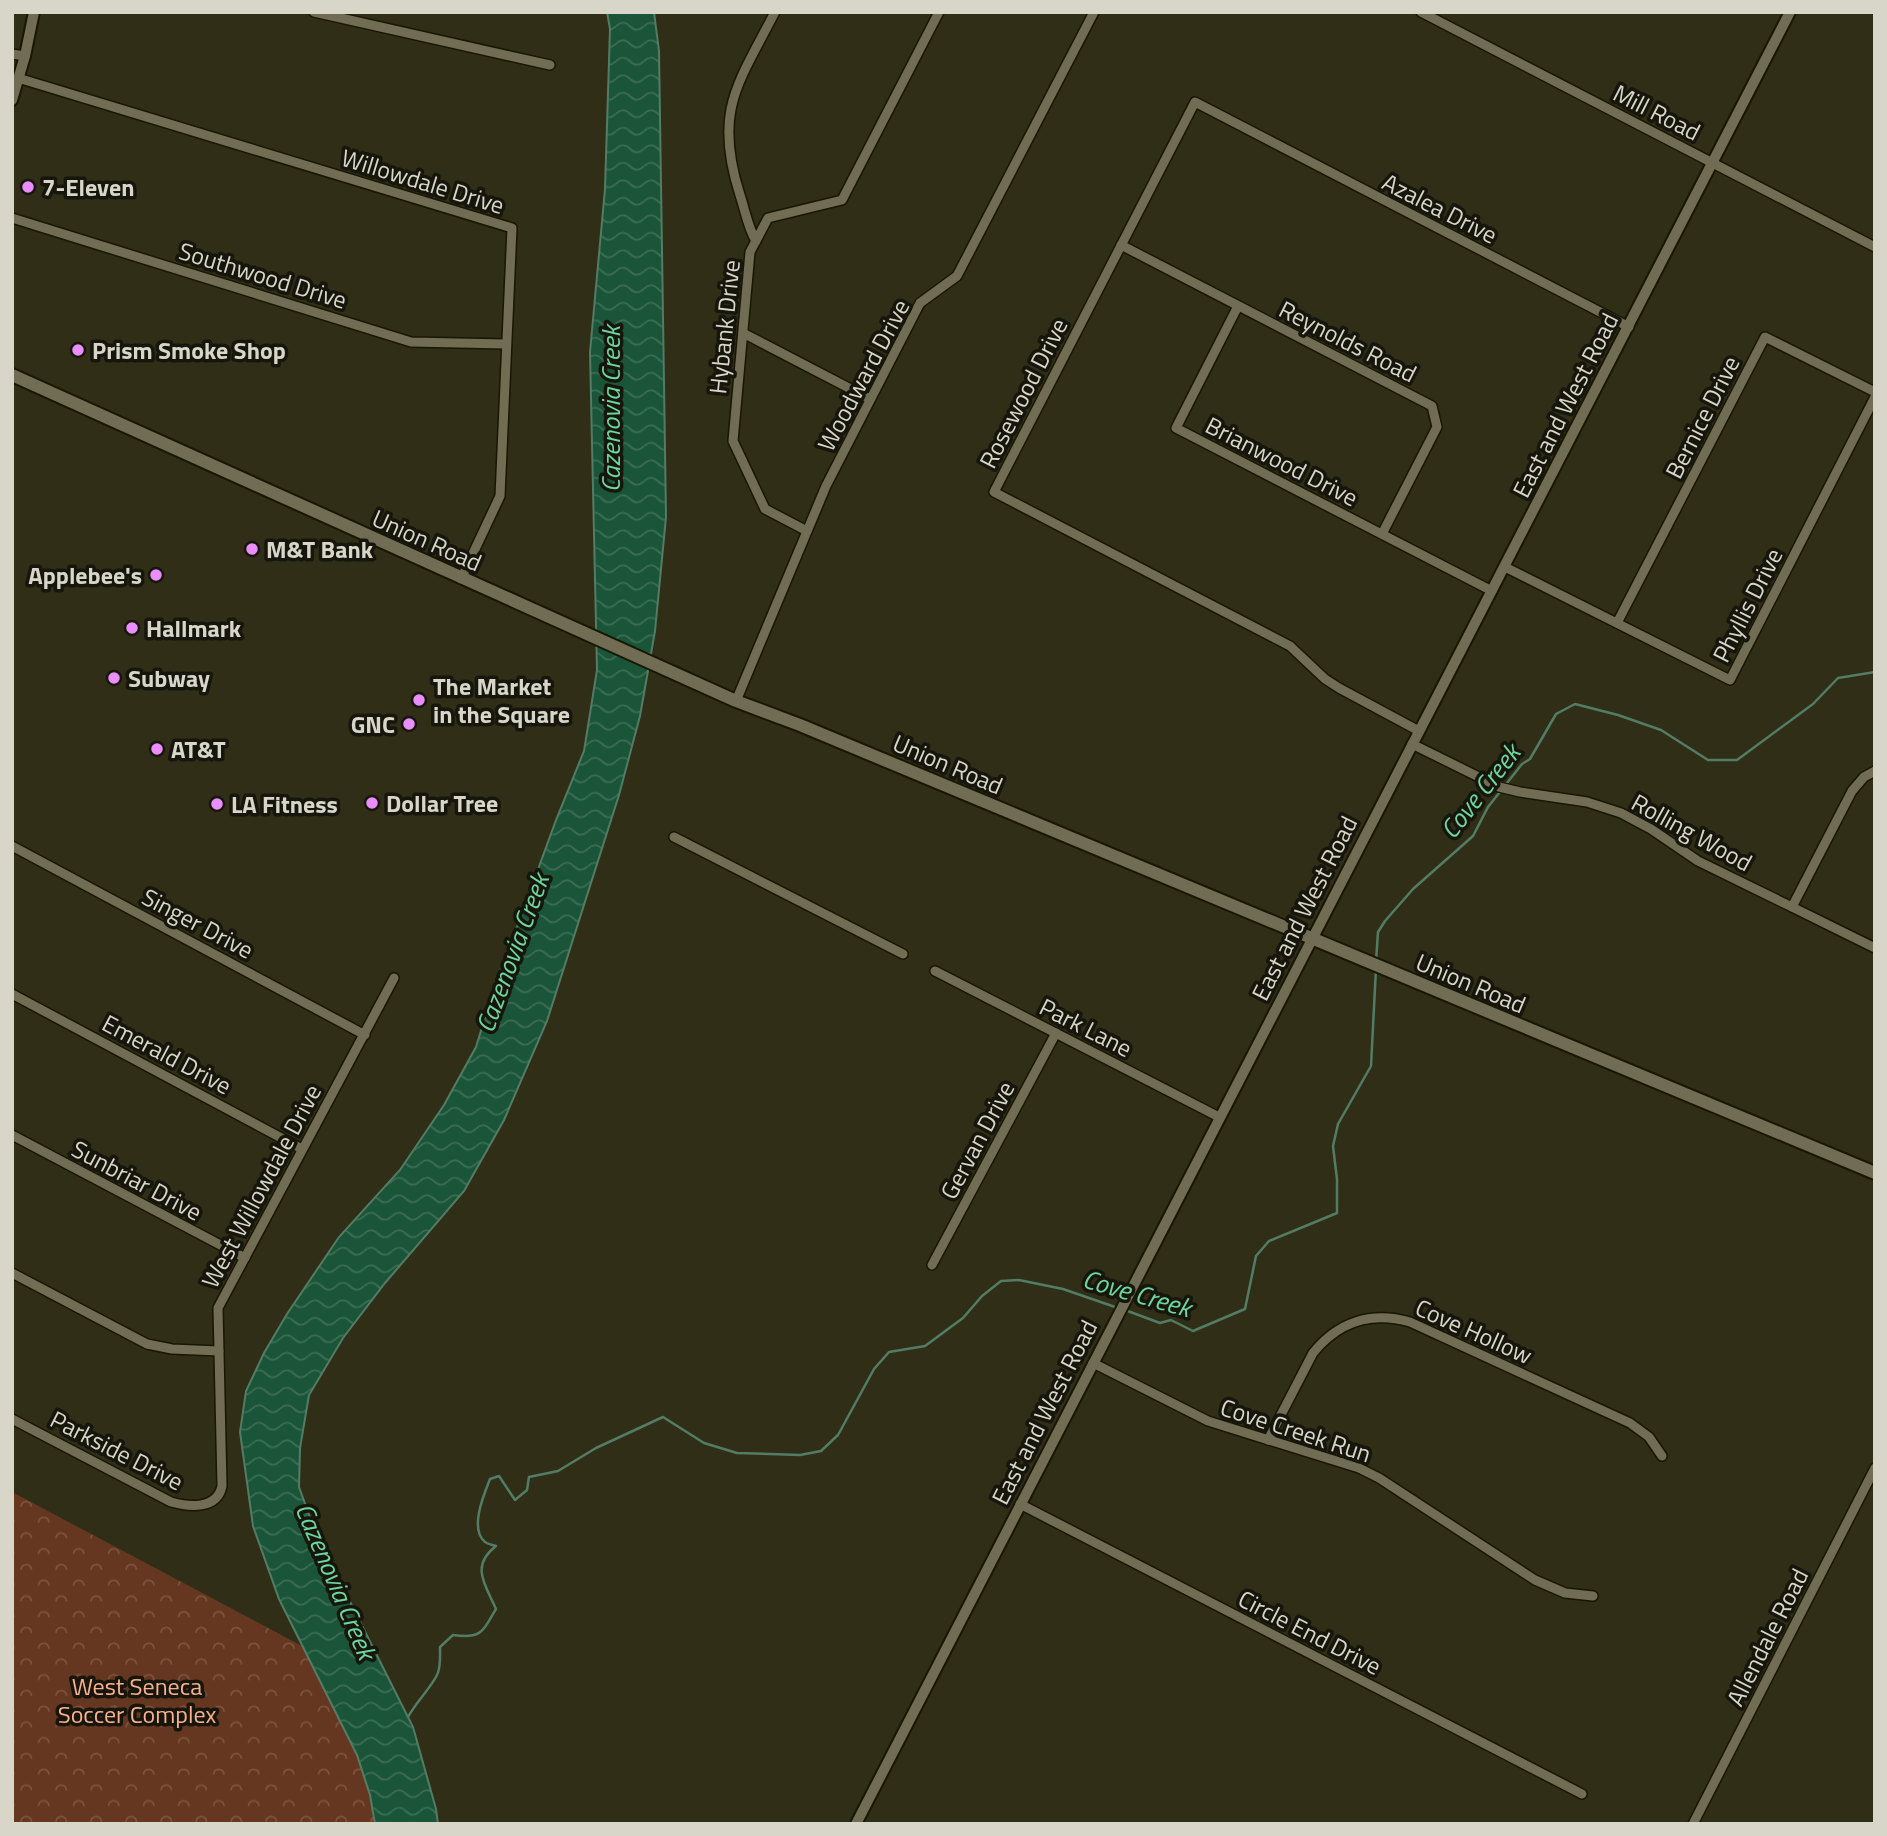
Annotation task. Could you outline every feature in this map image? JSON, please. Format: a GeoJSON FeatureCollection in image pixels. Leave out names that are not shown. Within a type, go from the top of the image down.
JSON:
{"type":"FeatureCollection","features":[{"type":"Feature","properties":{"kind":"main road","name":"Union Road"},"geometry":{"type":"LineString","coordinates":[[12,375],[736,701],[825,735],[1875,1173]]}},
{"type":"Feature","properties":{"kind":"street"},"geometry":{"type":"LineString","coordinates":[[12,100],[34,12]]}},
{"type":"Feature","properties":{"kind":"street"},"geometry":{"type":"LineString","coordinates":[[314,12],[550,65]]}},
{"type":"Feature","properties":{"kind":"street"},"geometry":{"type":"LineString","coordinates":[[756,241],[734,175],[730,154],[729,117],[736,87],[775,12]]}},
{"type":"Feature","properties":{"kind":"street","name":"Hybank Drive"},"geometry":{"type":"LineString","coordinates":[[807,531],[765,509],[733,441],[750,252],[768,218],[842,200],[939,12]]}},
{"type":"Feature","properties":{"kind":"street","name":"Woodward Drive"},"geometry":{"type":"LineString","coordinates":[[736,701],[826,486],[870,399],[920,303],[957,276],[1094,12]]}},
{"type":"Feature","properties":{"kind":"street","name":"Mill Road"},"geometry":{"type":"LineString","coordinates":[[1422,12],[1875,247]]}},
{"type":"Feature","properties":{"kind":"street","name":"East and West Road"},"geometry":{"type":"LineString","coordinates":[[856,1824],[1790,12]]}},
{"type":"Feature","properties":{"kind":"street"},"geometry":{"type":"LineString","coordinates":[[12,54],[25,56]]}},
{"type":"Feature","properties":{"kind":"street","name":"Willowdale Drive"},"geometry":{"type":"LineString","coordinates":[[18,78],[512,228],[500,496],[461,579]]}},
{"type":"Feature","properties":{"kind":"street","name":"Rosewood Drive"},"geometry":{"type":"LineString","coordinates":[[1233,122],[1195,102],[994,492],[1290,646],[1339,688],[1419,731]]}},
{"type":"Feature","properties":{"kind":"street","name":"Azalea Drive"},"geometry":{"type":"LineString","coordinates":[[1233,122],[1629,327]]}},
{"type":"Feature","properties":{"kind":"street","name":"Southwood Drive"},"geometry":{"type":"LineString","coordinates":[[12,218],[411,342],[506,344]]}},
{"type":"Feature","properties":{"kind":"street","name":"Reynolds Road"},"geometry":{"type":"LineString","coordinates":[[1121,245],[1432,406],[1437,427],[1382,534]]}},
{"type":"Feature","properties":{"kind":"street","name":"Brianwood Drive"},"geometry":{"type":"LineString","coordinates":[[1238,306],[1176,428],[1492,590]]}},
{"type":"Feature","properties":{"kind":"street"},"geometry":{"type":"LineString","coordinates":[[743,333],[870,399]]}},
{"type":"Feature","properties":{"kind":"street","name":"Bernice Drive"},"geometry":{"type":"LineString","coordinates":[[1617,623],[1765,337],[1875,395]]}},
{"type":"Feature","properties":{"kind":"street","name":"Phyllis Drive"},"geometry":{"type":"LineString","coordinates":[[1505,567],[1730,680],[1875,395]]}},
{"type":"Feature","properties":{"kind":"street","name":"Rolling Wood"},"geometry":{"type":"LineString","coordinates":[[1412,744],[1499,787],[1587,802],[1621,813],[1651,829],[1698,861],[1875,948]]}},
{"type":"Feature","properties":{"kind":"street"},"geometry":{"type":"LineString","coordinates":[[1792,907],[1852,792],[1864,777],[1875,772]]}},
{"type":"Feature","properties":{"kind":"street"},"geometry":{"type":"LineString","coordinates":[[674,837],[903,954]]}},
{"type":"Feature","properties":{"kind":"street","name":"Singer Drive"},"geometry":{"type":"LineString","coordinates":[[12,846],[365,1035]]}},
{"type":"Feature","properties":{"kind":"street","name":"Park Lane"},"geometry":{"type":"LineString","coordinates":[[935,971],[1219,1117]]}},
{"type":"Feature","properties":{"kind":"street","name":"West Willowdale Drive"},"geometry":{"type":"LineString","coordinates":[[206,1503],[217,1498],[222,1486],[218,1308],[394,978]]}},
{"type":"Feature","properties":{"kind":"street","name":"Emerald Drive"},"geometry":{"type":"LineString","coordinates":[[12,994],[302,1149]]}},
{"type":"Feature","properties":{"kind":"street","name":"Gervan Drive"},"geometry":{"type":"LineString","coordinates":[[932,1265],[1056,1033]]}},
{"type":"Feature","properties":{"kind":"street","name":"Sunbriar Drive"},"geometry":{"type":"LineString","coordinates":[[12,1135],[245,1258]]}},
{"type":"Feature","properties":{"kind":"street"},"geometry":{"type":"LineString","coordinates":[[12,1273],[147,1344],[172,1349],[219,1351]]}},
{"type":"Feature","properties":{"kind":"street","name":"Cove Hollow"},"geometry":{"type":"LineString","coordinates":[[1268,1440],[1322,1342],[1347,1324],[1362,1319],[1385,1317],[1410,1322],[1630,1423],[1649,1437],[1662,1456]]}},
{"type":"Feature","properties":{"kind":"street","name":"Cove Creek Run"},"geometry":{"type":"LineString","coordinates":[[1093,1363],[1187,1412],[1229,1429],[1359,1468],[1379,1478],[1535,1580],[1565,1593],[1593,1596]]}},
{"type":"Feature","properties":{"kind":"street","name":"Parkside Drive"},"geometry":{"type":"LineString","coordinates":[[12,1419],[171,1502],[193,1506],[206,1503]]}},
{"type":"Feature","properties":{"kind":"street","name":"Allendale Road"},"geometry":{"type":"LineString","coordinates":[[1693,1824],[1875,1468]]}},
{"type":"Feature","properties":{"kind":"street","name":"Circle End Drive"},"geometry":{"type":"LineString","coordinates":[[1020,1504],[1582,1794]]}},
{"type":"Feature","properties":{"kind":"green space","name":"West Seneca Soccer Complex"},"geometry":{"type":"Polygon","coordinates":[[[12,1492],[302,1646],[357,1755],[370,1795],[374,1824],[12,1824],[12,1492]]]}},
{"type":"Feature","properties":{"kind":"water","name":"Cazenovia Creek"},"geometry":{"type":"Polygon","coordinates":[[[607,12],[654,12],[659,51],[666,517],[655,631],[640,716],[619,795],[547,1021],[504,1120],[464,1191],[385,1283],[343,1338],[309,1395],[300,1448],[299,1487],[316,1534],[413,1727],[438,1824],[375,1824],[370,1795],[357,1755],[279,1599],[253,1526],[240,1432],[246,1391],[287,1314],[339,1237],[400,1170],[444,1105],[476,1047],[556,820],[584,751],[597,670],[590,352],[605,189],[610,29],[607,12]]]}},
{"type":"Feature","properties":{"kind":"waterway","name":"Cove Creek"},"geometry":{"type":"LineString","coordinates":[[1376,961],[1378,932],[1385,921],[1413,889],[1473,836],[1488,807],[1522,764],[1530,759],[1556,714],[1575,704],[1661,730],[1708,760],[1737,760],[1813,704],[1838,678],[1875,672]]}},
{"type":"Feature","properties":{"kind":"waterway","name":"Cove Creek"},"geometry":{"type":"LineString","coordinates":[[1125,1310],[1160,1323],[1171,1320],[1193,1331],[1245,1309],[1256,1256],[1269,1241],[1337,1213],[1333,1146],[1338,1124],[1371,1066],[1376,968]]}},
{"type":"Feature","properties":{"kind":"waterway","name":"Cove Creek"},"geometry":{"type":"LineString","coordinates":[[408,1717],[437,1675],[440,1647],[453,1635],[476,1635],[496,1609],[482,1576],[483,1561],[496,1546],[485,1542],[478,1529],[479,1511],[490,1479],[499,1476],[515,1500],[527,1490],[529,1477],[558,1471],[596,1448],[663,1417],[704,1443],[737,1453],[800,1455],[821,1451],[838,1435],[874,1369],[889,1352],[925,1346],[963,1318],[982,1296],[1001,1281],[1019,1280],[1063,1289],[1118,1308]]}},
{"type":"Feature","properties":{"kind":"place","name":"7-Eleven"},"geometry":{"type":"Point","coordinates":[28,187]}},
{"type":"Feature","properties":{"kind":"place","name":"Prism Smoke Shop"},"geometry":{"type":"Point","coordinates":[78,350]}},
{"type":"Feature","properties":{"kind":"place","name":"M&T Bank"},"geometry":{"type":"Point","coordinates":[252,549]}},
{"type":"Feature","properties":{"kind":"place","name":"Applebee's"},"geometry":{"type":"Point","coordinates":[156,575]}},
{"type":"Feature","properties":{"kind":"place","name":"Hallmark"},"geometry":{"type":"Point","coordinates":[132,628]}},
{"type":"Feature","properties":{"kind":"place","name":"Subway"},"geometry":{"type":"Point","coordinates":[114,678]}},
{"type":"Feature","properties":{"kind":"place","name":"The Market in the Square"},"geometry":{"type":"Point","coordinates":[419,700]}},
{"type":"Feature","properties":{"kind":"place","name":"GNC"},"geometry":{"type":"Point","coordinates":[409,724]}},
{"type":"Feature","properties":{"kind":"place","name":"AT&T"},"geometry":{"type":"Point","coordinates":[157,749]}},
{"type":"Feature","properties":{"kind":"place","name":"Dollar Tree"},"geometry":{"type":"Point","coordinates":[372,803]}},
{"type":"Feature","properties":{"kind":"place","name":"LA Fitness"},"geometry":{"type":"Point","coordinates":[217,804]}}]}
